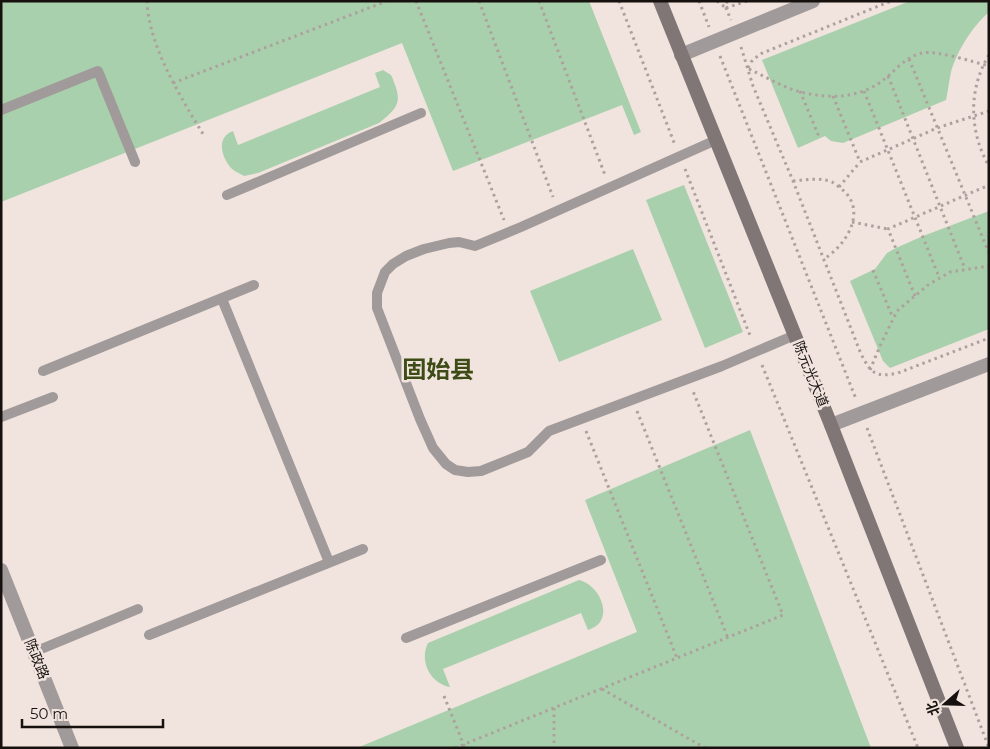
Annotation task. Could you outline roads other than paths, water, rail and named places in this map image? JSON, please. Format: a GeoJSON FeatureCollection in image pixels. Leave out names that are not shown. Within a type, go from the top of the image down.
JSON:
{"type":"FeatureCollection","features":[{"type":"Feature","properties":{"kind":"main road","name":"陈元光大道"},"geometry":{"type":"LineString","coordinates":[[660,1],[831,425],[956,748]]}},
{"type":"Feature","properties":{"kind":"street"},"geometry":{"type":"LineString","coordinates":[[681,55],[813,1]]}},
{"type":"Feature","properties":{"kind":"street"},"geometry":{"type":"LineString","coordinates":[[831,425],[989,364]]}},
{"type":"Feature","properties":{"kind":"street","name":"陈政路"},"geometry":{"type":"LineString","coordinates":[[1,570],[72,748]]}},
{"type":"Feature","properties":{"kind":"lane"},"geometry":{"type":"LineString","coordinates":[[1,110],[98,71],[135,162]]}},
{"type":"Feature","properties":{"kind":"lane"},"geometry":{"type":"LineString","coordinates":[[227,195],[421,112]]}},
{"type":"Feature","properties":{"kind":"lane"},"geometry":{"type":"LineString","coordinates":[[716,140],[475,246],[459,242],[424,249],[406,256],[393,264],[385,272],[376,293],[377,308],[420,419],[433,448],[446,464],[455,470],[481,471],[528,452],[549,431],[688,379],[795,335]]}},
{"type":"Feature","properties":{"kind":"lane"},"geometry":{"type":"LineString","coordinates":[[43,371],[254,285]]}},
{"type":"Feature","properties":{"kind":"lane"},"geometry":{"type":"LineString","coordinates":[[222,299],[329,562]]}},
{"type":"Feature","properties":{"kind":"lane"},"geometry":{"type":"LineString","coordinates":[[1,417],[53,397]]}},
{"type":"Feature","properties":{"kind":"lane"},"geometry":{"type":"LineString","coordinates":[[148,635],[363,549]]}},
{"type":"Feature","properties":{"kind":"lane"},"geometry":{"type":"LineString","coordinates":[[406,638],[601,560]]}},
{"type":"Feature","properties":{"kind":"lane"},"geometry":{"type":"LineString","coordinates":[[34,652],[138,609]]}},
{"type":"Feature","properties":{"kind":"district","name":"固始县"},"geometry":{"type":"Point","coordinates":[438,369]}}]}
